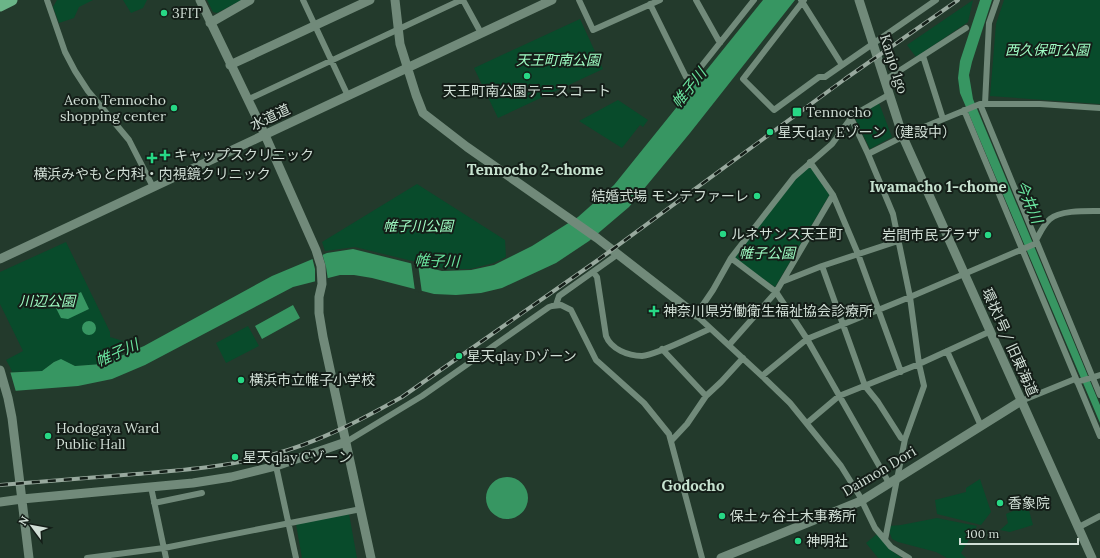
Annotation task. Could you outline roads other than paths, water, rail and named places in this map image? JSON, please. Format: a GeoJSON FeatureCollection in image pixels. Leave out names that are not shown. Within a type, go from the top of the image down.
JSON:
{"type":"FeatureCollection","features":[{"type":"Feature","properties":{"kind":"highway"},"geometry":{"type":"LineString","coordinates":[[0,6],[12,0]]}},
{"type":"Feature","properties":{"kind":"street"},"geometry":{"type":"LineString","coordinates":[[47,0],[65,52],[75,71],[88,91],[129,140],[153,187]]}},
{"type":"Feature","properties":{"kind":"street"},"geometry":{"type":"LineString","coordinates":[[200,0],[264,135],[316,250],[321,266],[322,284],[319,297],[319,313],[371,558]]}},
{"type":"Feature","properties":{"kind":"street"},"geometry":{"type":"LineString","coordinates":[[210,23],[250,0]]}},
{"type":"Feature","properties":{"kind":"street"},"geometry":{"type":"LineString","coordinates":[[304,0],[348,96]]}},
{"type":"Feature","properties":{"kind":"street"},"geometry":{"type":"LineString","coordinates":[[230,65],[370,0]]}},
{"type":"Feature","properties":{"kind":"street"},"geometry":{"type":"LineString","coordinates":[[395,0],[400,44],[423,113],[467,147],[598,238],[696,316],[729,345],[790,403],[807,423],[841,466],[875,528],[891,547],[909,558]]}},
{"type":"Feature","properties":{"kind":"street"},"geometry":{"type":"LineString","coordinates":[[247,100],[462,0],[481,33]]}},
{"type":"Feature","properties":{"kind":"street","name":"水道道"},"geometry":{"type":"LineString","coordinates":[[0,259],[552,0]]}},
{"type":"Feature","properties":{"kind":"street"},"geometry":{"type":"LineString","coordinates":[[579,0],[593,30],[660,0]]}},
{"type":"Feature","properties":{"kind":"street"},"geometry":{"type":"LineString","coordinates":[[696,0],[720,43]]}},
{"type":"Feature","properties":{"kind":"street"},"geometry":{"type":"LineString","coordinates":[[650,4],[686,78],[692,78],[754,0]]}},
{"type":"Feature","properties":{"kind":"street","name":"Kanjo 1go"},"geometry":{"type":"LineString","coordinates":[[859,0],[903,137]]}},
{"type":"Feature","properties":{"kind":"street"},"geometry":{"type":"LineString","coordinates":[[842,65],[802,1],[743,78],[774,110],[819,77],[826,77],[936,0]]}},
{"type":"Feature","properties":{"kind":"street"},"geometry":{"type":"LineString","coordinates":[[997,0],[989,23],[982,104],[1036,242],[1100,395]]}},
{"type":"Feature","properties":{"kind":"street"},"geometry":{"type":"LineString","coordinates":[[885,80],[966,28]]}},
{"type":"Feature","properties":{"kind":"street"},"geometry":{"type":"LineString","coordinates":[[923,56],[943,119]]}},
{"type":"Feature","properties":{"kind":"street"},"geometry":{"type":"LineString","coordinates":[[696,316],[731,258],[794,177],[832,144],[851,118],[890,94]]}},
{"type":"Feature","properties":{"kind":"street"},"geometry":{"type":"LineString","coordinates":[[868,154],[943,119],[982,104],[1040,104],[1100,108]]}},
{"type":"Feature","properties":{"kind":"street"},"geometry":{"type":"LineString","coordinates":[[964,110],[1100,436]]}},
{"type":"Feature","properties":{"kind":"street"},"geometry":{"type":"LineString","coordinates":[[851,118],[893,214],[910,297],[919,364],[924,386],[905,439],[893,480],[885,540]]}},
{"type":"Feature","properties":{"kind":"street","name":"環状1号/ 旧東海道"},"geometry":{"type":"LineString","coordinates":[[903,137],[1021,401],[1079,526],[1092,558]]}},
{"type":"Feature","properties":{"kind":"street"},"geometry":{"type":"LineString","coordinates":[[810,162],[833,195],[858,254],[901,372]]}},
{"type":"Feature","properties":{"kind":"street"},"geometry":{"type":"LineString","coordinates":[[729,345],[784,281],[833,195]]}},
{"type":"Feature","properties":{"kind":"street"},"geometry":{"type":"LineString","coordinates":[[762,376],[807,339],[878,311],[1022,250],[1036,242],[1050,219],[1058,214],[1082,211],[1100,211]]}},
{"type":"Feature","properties":{"kind":"street"},"geometry":{"type":"LineString","coordinates":[[784,281],[822,266],[898,241]]}},
{"type":"Feature","properties":{"kind":"street"},"geometry":{"type":"LineString","coordinates":[[556,305],[558,296],[618,254]]}},
{"type":"Feature","properties":{"kind":"street"},"geometry":{"type":"LineString","coordinates":[[731,258],[776,292],[807,339],[839,396],[893,480]]}},
{"type":"Feature","properties":{"kind":"street"},"geometry":{"type":"LineString","coordinates":[[822,266],[865,386],[878,402],[901,438],[905,439]]}},
{"type":"Feature","properties":{"kind":"street"},"geometry":{"type":"LineString","coordinates":[[593,272],[597,277],[603,318],[609,342],[616,349],[628,354],[642,356],[710,328]]}},
{"type":"Feature","properties":{"kind":"street"},"geometry":{"type":"LineString","coordinates":[[0,502],[193,483],[230,477],[276,466],[346,442],[422,396],[549,307],[561,305],[571,310],[596,360],[644,403],[669,434],[672,440],[702,558]]}},
{"type":"Feature","properties":{"kind":"street"},"geometry":{"type":"LineString","coordinates":[[807,423],[839,396],[901,372],[990,331]]}},
{"type":"Feature","properties":{"kind":"street"},"geometry":{"type":"LineString","coordinates":[[662,349],[706,396]]}},
{"type":"Feature","properties":{"kind":"street"},"geometry":{"type":"LineString","coordinates":[[947,351],[981,426]]}},
{"type":"Feature","properties":{"kind":"street"},"geometry":{"type":"LineString","coordinates":[[672,440],[687,424],[706,396],[743,358]]}},
{"type":"Feature","properties":{"kind":"street"},"geometry":{"type":"LineString","coordinates":[[0,370],[8,398],[29,558]]}},
{"type":"Feature","properties":{"kind":"street"},"geometry":{"type":"LineString","coordinates":[[1021,401],[1076,381],[1100,375]]}},
{"type":"Feature","properties":{"kind":"street","name":"Daimon Dori"},"geometry":{"type":"LineString","coordinates":[[721,558],[861,501],[1021,401]]}},
{"type":"Feature","properties":{"kind":"street"},"geometry":{"type":"LineString","coordinates":[[276,466],[296,558]]}},
{"type":"Feature","properties":{"kind":"street"},"geometry":{"type":"LineString","coordinates":[[151,487],[166,558]]}},
{"type":"Feature","properties":{"kind":"street"},"geometry":{"type":"LineString","coordinates":[[154,502],[202,493]]}},
{"type":"Feature","properties":{"kind":"street"},"geometry":{"type":"LineString","coordinates":[[87,558],[164,548],[361,508]]}},
{"type":"Feature","properties":{"kind":"street"},"geometry":{"type":"LineString","coordinates":[[1079,526],[1100,516]]}},
{"type":"Feature","properties":{"kind":"railway"},"geometry":{"type":"LineString","coordinates":[[0,485],[204,468],[254,459],[305,444],[371,414],[402,397],[598,260],[845,79],[958,0]]}},
{"type":"Feature","properties":{"kind":"place","name":"3FIT"},"geometry":{"type":"Point","coordinates":[164,13]}},
{"type":"Feature","properties":{"kind":"place","name":"天王町南公園テニスコート"},"geometry":{"type":"Point","coordinates":[527,76]}},
{"type":"Feature","properties":{"kind":"place","name":"Aeon Tennocho shopping center"},"geometry":{"type":"Point","coordinates":[174,108]}},
{"type":"Feature","properties":{"kind":"place","name":"Tennocho"},"geometry":{"type":"Point","coordinates":[797,112]}},
{"type":"Feature","properties":{"kind":"place","name":"星天qlay Eゾーン（建設中）"},"geometry":{"type":"Point","coordinates":[770,132]}},
{"type":"Feature","properties":{"kind":"place","name":"キャップスクリニック"},"geometry":{"type":"Point","coordinates":[165,155]}},
{"type":"Feature","properties":{"kind":"place","name":"横浜みやもと内科・内視鏡クリニック"},"geometry":{"type":"Point","coordinates":[152,158]}},
{"type":"Feature","properties":{"kind":"place","name":"結婚式場 モンテファーレ"},"geometry":{"type":"Point","coordinates":[757,196]}},
{"type":"Feature","properties":{"kind":"place","name":"ルネサンス天王町"},"geometry":{"type":"Point","coordinates":[723,234]}},
{"type":"Feature","properties":{"kind":"place","name":"岩間市民プラザ"},"geometry":{"type":"Point","coordinates":[988,235]}},
{"type":"Feature","properties":{"kind":"place","name":"神奈川県労働衛生福祉協会診療所"},"geometry":{"type":"Point","coordinates":[654,311]}},
{"type":"Feature","properties":{"kind":"place","name":"星天qlay Dゾーン"},"geometry":{"type":"Point","coordinates":[459,356]}},
{"type":"Feature","properties":{"kind":"place","name":"横浜市立帷子小学校"},"geometry":{"type":"Point","coordinates":[241,380]}},
{"type":"Feature","properties":{"kind":"place","name":"Hodogaya Ward Public Hall"},"geometry":{"type":"Point","coordinates":[48,436]}},
{"type":"Feature","properties":{"kind":"place","name":"星天qlay Cゾーン"},"geometry":{"type":"Point","coordinates":[235,457]}},
{"type":"Feature","properties":{"kind":"place","name":"香象院"},"geometry":{"type":"Point","coordinates":[1000,503]}},
{"type":"Feature","properties":{"kind":"place","name":"保土ヶ谷土木事務所"},"geometry":{"type":"Point","coordinates":[722,516]}},
{"type":"Feature","properties":{"kind":"place","name":"神明社"},"geometry":{"type":"Point","coordinates":[798,541]}},
{"type":"Feature","properties":{"kind":"district","name":"Tennocho 2-chome"},"geometry":{"type":"Point","coordinates":[535,170]}},
{"type":"Feature","properties":{"kind":"district","name":"Iwamacho 1-chome"},"geometry":{"type":"Point","coordinates":[938,187]}},
{"type":"Feature","properties":{"kind":"district","name":"Godocho"},"geometry":{"type":"Point","coordinates":[693,486]}},
{"type":"Feature","properties":{"kind":"park label","name":"西久保町公園"},"geometry":{"type":"Point","coordinates":[1047,50]}},
{"type":"Feature","properties":{"kind":"park label","name":"天王町南公園"},"geometry":{"type":"Point","coordinates":[558,60]}},
{"type":"Feature","properties":{"kind":"park label","name":"帷子川公園"},"geometry":{"type":"Point","coordinates":[418,226]}},
{"type":"Feature","properties":{"kind":"park label","name":"帷子公園"},"geometry":{"type":"Point","coordinates":[767,253]}},
{"type":"Feature","properties":{"kind":"park label","name":"川辺公園"},"geometry":{"type":"Point","coordinates":[47,301]}},
{"type":"Feature","properties":{"kind":"water label","name":"帷子川"},"geometry":{"type":"Point","coordinates":[689,88]}},
{"type":"Feature","properties":{"kind":"water label","name":"今井川"},"geometry":{"type":"Point","coordinates":[1029,202]}},
{"type":"Feature","properties":{"kind":"water label","name":"帷子川"},"geometry":{"type":"Point","coordinates":[437,261]}},
{"type":"Feature","properties":{"kind":"water label","name":"帷子川"},"geometry":{"type":"Point","coordinates":[117,353]}}]}
